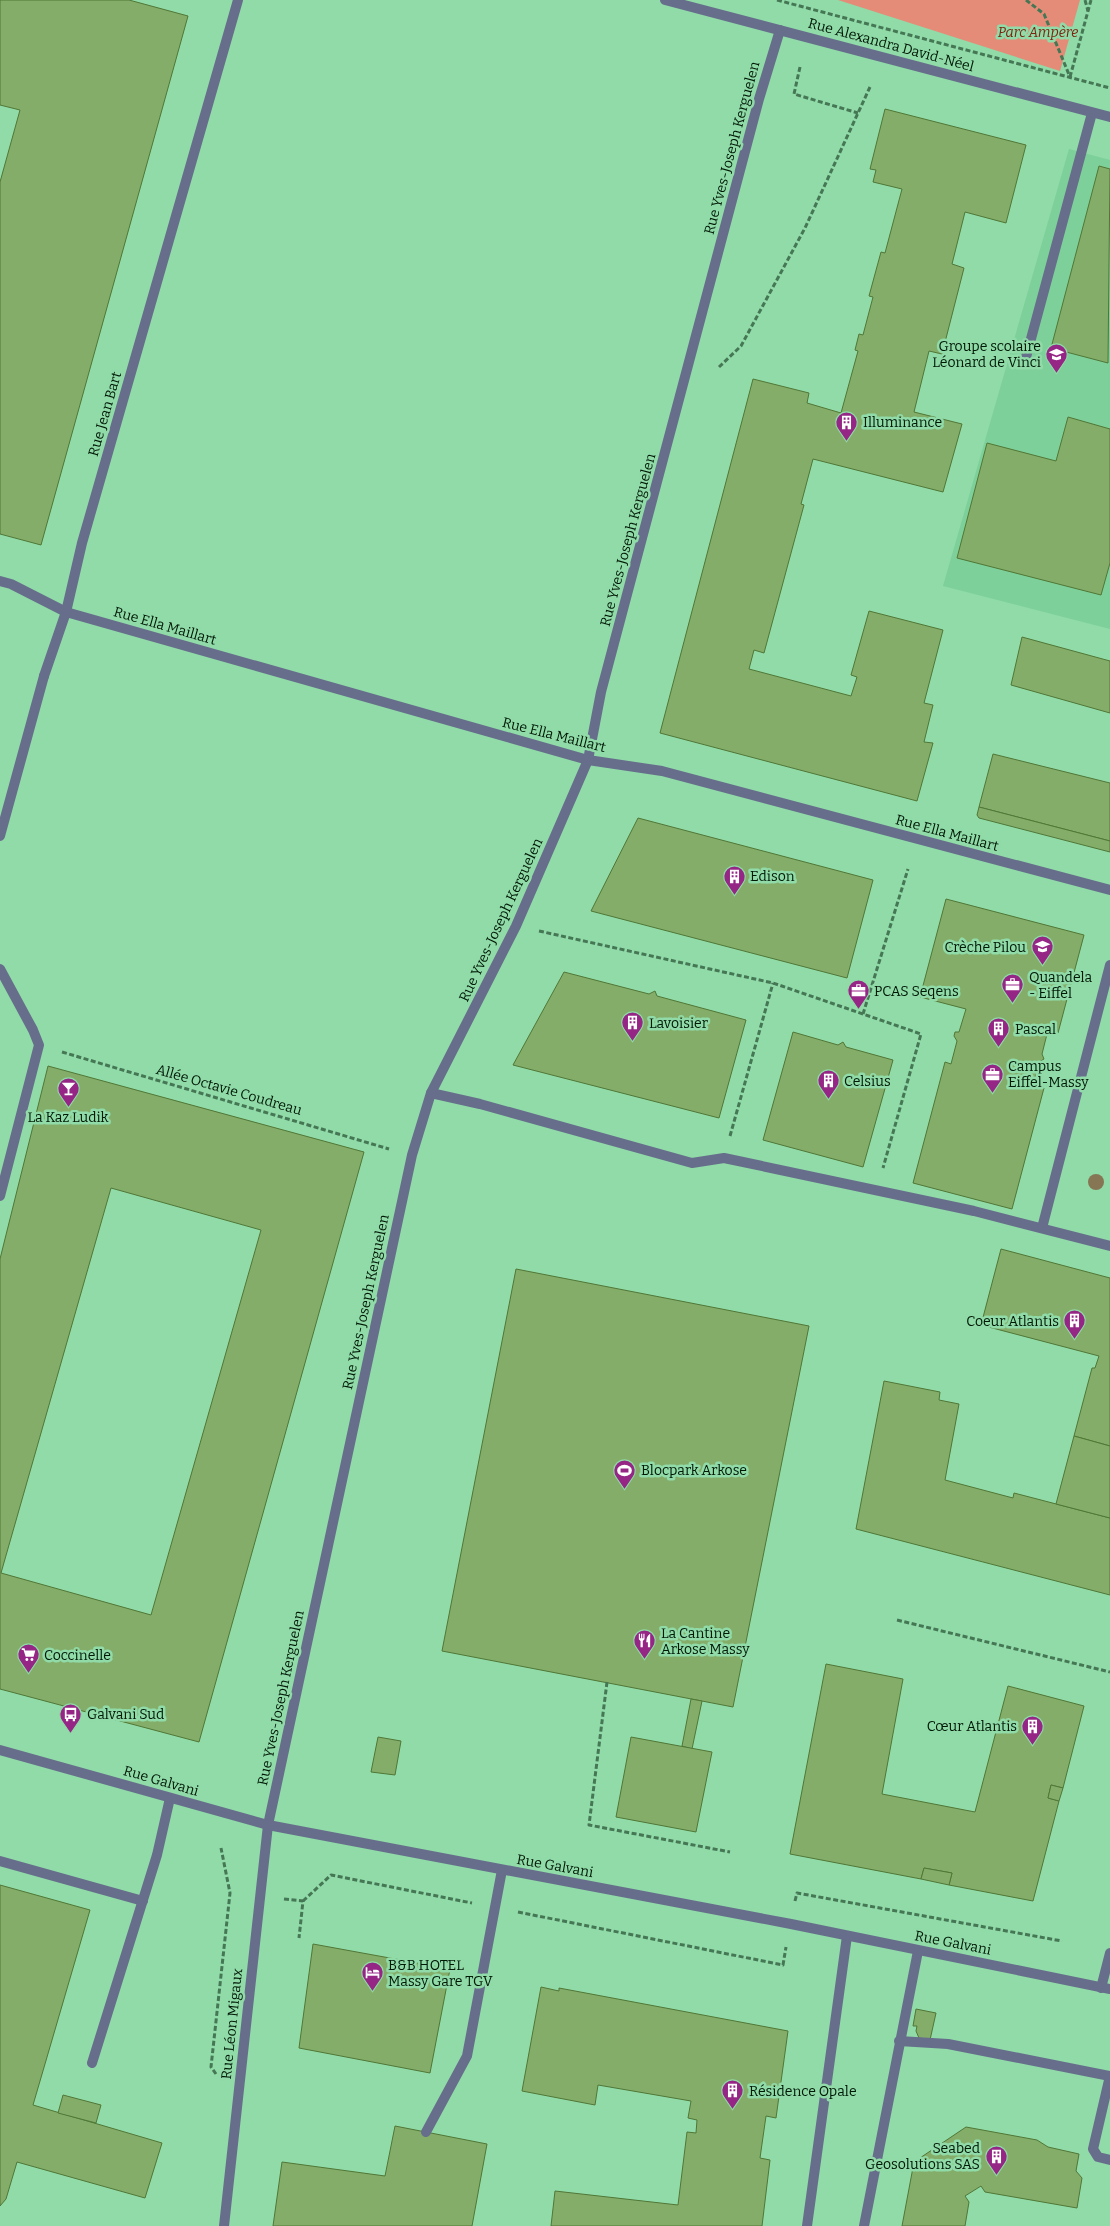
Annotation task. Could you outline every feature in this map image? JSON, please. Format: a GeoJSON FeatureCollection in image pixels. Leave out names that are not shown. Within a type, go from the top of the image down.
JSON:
{"type":"FeatureCollection","features":[{"type":"Feature","properties":{"kind":"street","name":"Rue Alexandra David-Néel"},"geometry":{"type":"LineString","coordinates":[[665,0],[1110,117]]}},
{"type":"Feature","properties":{"kind":"street","name":"Rue Jean Bart"},"geometry":{"type":"LineString","coordinates":[[0,836],[44,676],[66,612],[82,543],[237,3]]}},
{"type":"Feature","properties":{"kind":"street","name":"Rue Yves-Joseph Kerguelen"},"geometry":{"type":"LineString","coordinates":[[268,1825],[412,1156],[431,1093],[516,926],[588,760],[604,682],[761,91],[780,30]]}},
{"type":"Feature","properties":{"kind":"street"},"geometry":{"type":"LineString","coordinates":[[1024,361],[1092,113]]}},
{"type":"Feature","properties":{"kind":"street","name":"Rue Ella Maillart"},"geometry":{"type":"LineString","coordinates":[[0,581],[11,584],[66,612],[588,760],[662,771],[1110,890]]}},
{"type":"Feature","properties":{"kind":"street"},"geometry":{"type":"LineString","coordinates":[[1042,1228],[1110,965]]}},
{"type":"Feature","properties":{"kind":"street"},"geometry":{"type":"LineString","coordinates":[[0,969],[33,1030],[39,1046],[0,1196]]}},
{"type":"Feature","properties":{"kind":"street"},"geometry":{"type":"LineString","coordinates":[[431,1093],[480,1104],[692,1163],[724,1158],[974,1211],[1110,1246]]}},
{"type":"Feature","properties":{"kind":"street","name":"Rue Galvani"},"geometry":{"type":"LineString","coordinates":[[0,1750],[268,1825],[847,1936],[1105,1989]]}},
{"type":"Feature","properties":{"kind":"street"},"geometry":{"type":"LineString","coordinates":[[92,2063],[157,1855],[170,1798]]}},
{"type":"Feature","properties":{"kind":"street","name":"Rue Léon Migaux"},"geometry":{"type":"LineString","coordinates":[[224,2226],[268,1825]]}},
{"type":"Feature","properties":{"kind":"street"},"geometry":{"type":"LineString","coordinates":[[0,1860],[143,1902]]}},
{"type":"Feature","properties":{"kind":"street"},"geometry":{"type":"LineString","coordinates":[[426,2132],[467,2056],[502,1870]]}},
{"type":"Feature","properties":{"kind":"street"},"geometry":{"type":"LineString","coordinates":[[807,2226],[847,1936]]}},
{"type":"Feature","properties":{"kind":"street"},"geometry":{"type":"LineString","coordinates":[[864,2226],[918,1951]]}},
{"type":"Feature","properties":{"kind":"street"},"geometry":{"type":"LineString","coordinates":[[1105,1989],[1110,1953]]}},
{"type":"Feature","properties":{"kind":"street"},"geometry":{"type":"LineString","coordinates":[[899,2041],[948,2044],[1110,2076],[1093,2149],[1098,2157],[1110,2160]]}},
{"type":"Feature","properties":{"kind":"path"},"geometry":{"type":"LineString","coordinates":[[776,0],[1110,88]]}},
{"type":"Feature","properties":{"kind":"path"},"geometry":{"type":"LineString","coordinates":[[1026,0],[1044,14],[1070,78]]}},
{"type":"Feature","properties":{"kind":"path"},"geometry":{"type":"LineString","coordinates":[[1085,0],[1088,12]]}},
{"type":"Feature","properties":{"kind":"path"},"geometry":{"type":"LineString","coordinates":[[1070,78],[1091,0]]}},
{"type":"Feature","properties":{"kind":"path"},"geometry":{"type":"LineString","coordinates":[[800,67],[794,94],[858,114]]}},
{"type":"Feature","properties":{"kind":"path"},"geometry":{"type":"LineString","coordinates":[[719,367],[741,346],[746,338],[805,228],[870,87]]}},
{"type":"Feature","properties":{"kind":"path"},"geometry":{"type":"LineString","coordinates":[[863,1014],[908,869]]}},
{"type":"Feature","properties":{"kind":"path"},"geometry":{"type":"LineString","coordinates":[[516,926],[773,983],[921,1034],[876,1190]]}},
{"type":"Feature","properties":{"kind":"path"},"geometry":{"type":"LineString","coordinates":[[724,1158],[773,983]]}},
{"type":"Feature","properties":{"kind":"path","name":"Allée Octavie Coudreau"},"geometry":{"type":"LineString","coordinates":[[39,1046],[412,1156]]}},
{"type":"Feature","properties":{"kind":"path"},"geometry":{"type":"LineString","coordinates":[[897,1620],[1110,1672]]}},
{"type":"Feature","properties":{"kind":"path"},"geometry":{"type":"LineString","coordinates":[[607,1682],[589,1825],[730,1852]]}},
{"type":"Feature","properties":{"kind":"path"},"geometry":{"type":"LineString","coordinates":[[221,1848],[230,1893],[212,2067],[221,2082]]}},
{"type":"Feature","properties":{"kind":"path"},"geometry":{"type":"LineString","coordinates":[[299,1938],[303,1901],[331,1875],[783,1965]]}},
{"type":"Feature","properties":{"kind":"path"},"geometry":{"type":"LineString","coordinates":[[796,1893],[1062,1941]]}},
{"type":"Feature","properties":{"kind":"path"},"geometry":{"type":"LineString","coordinates":[[284,1899],[303,1901]]}},
{"type":"Feature","properties":{"kind":"shaded area","name":"Groupe scolaire Léonard de Vinci"},"geometry":{"type":"Polygon","coordinates":[[[1069,149],[1110,160],[1110,629],[943,586],[1069,149]]]}},
{"type":"Feature","properties":{"kind":"green space","name":"Parc Ampère"},"geometry":{"type":"Polygon","coordinates":[[[838,0],[1080,0],[1060,71],[838,0]]]}},
{"type":"Feature","properties":{"kind":"building"},"geometry":{"type":"Polygon","coordinates":[[[0,0],[129,0],[188,16],[41,545],[0,534],[0,182],[20,110],[0,105],[0,0]]]}},
{"type":"Feature","properties":{"kind":"building","name":"Illuminance"},"geometry":{"type":"Polygon","coordinates":[[[885,109],[1026,145],[1006,223],[965,212],[952,264],[964,268],[942,354],[929,351],[914,412],[962,424],[943,492],[813,459],[801,504],[804,505],[764,653],[754,650],[749,669],[851,696],[857,677],[851,675],[869,611],[943,630],[924,703],[933,705],[924,742],[933,743],[917,801],[660,733],[753,379],[809,393],[807,403],[841,413],[858,351],[855,350],[859,334],[863,335],[873,297],[869,296],[881,252],[885,253],[902,189],[873,182],[876,170],[870,169],[885,109]]]}},
{"type":"Feature","properties":{"kind":"building"},"geometry":{"type":"Polygon","coordinates":[[[1099,166],[1110,169],[1108,363],[1051,348],[1099,166]]]}},
{"type":"Feature","properties":{"kind":"building"},"geometry":{"type":"Polygon","coordinates":[[[1068,417],[1110,429],[1110,563],[1101,595],[957,558],[987,443],[1056,461],[1068,417]]]}},
{"type":"Feature","properties":{"kind":"building"},"geometry":{"type":"Polygon","coordinates":[[[1022,637],[1110,661],[1110,713],[1011,685],[1022,637]]]}},
{"type":"Feature","properties":{"kind":"building"},"geometry":{"type":"Polygon","coordinates":[[[993,754],[1110,783],[1110,841],[979,807],[993,754]]]}},
{"type":"Feature","properties":{"kind":"building"},"geometry":{"type":"Polygon","coordinates":[[[979,807],[1110,841],[1110,852],[979,818],[977,815],[979,807]]]}},
{"type":"Feature","properties":{"kind":"building","name":"Edison"},"geometry":{"type":"Polygon","coordinates":[[[638,818],[873,880],[847,978],[591,911],[638,818]]]}},
{"type":"Feature","properties":{"kind":"building","name":"Pascal"},"geometry":{"type":"Polygon","coordinates":[[[946,899],[1084,935],[1058,1033],[1048,1030],[1042,1054],[1044,1059],[1039,1062],[1033,1085],[1044,1088],[1012,1209],[913,1183],[945,1062],[951,1064],[957,1041],[954,1036],[955,1032],[959,1032],[966,1009],[920,997],[946,899]]]}},
{"type":"Feature","properties":{"kind":"building","name":"Lavoisier"},"geometry":{"type":"Polygon","coordinates":[[[564,972],[649,994],[655,991],[657,996],[746,1020],[719,1118],[513,1065],[564,972]]]}},
{"type":"Feature","properties":{"kind":"building","name":"Celsius"},"geometry":{"type":"Polygon","coordinates":[[[793,1032],[838,1045],[843,1042],[846,1047],[893,1060],[863,1167],[763,1140],[793,1032]]]}},
{"type":"Feature","properties":{"kind":"building"},"geometry":{"type":"Polygon","coordinates":[[[48,1066],[364,1152],[199,1742],[0,1689],[0,1259],[48,1066]],[[111,1188],[1,1573],[151,1615],[261,1230],[111,1188]]]}},
{"type":"Feature","properties":{"kind":"building","name":"Coeur Atlantis"},"geometry":{"type":"Polygon","coordinates":[[[1001,1249],[1110,1278],[1110,1446],[1074,1436],[1092,1368],[1095,1368],[1099,1356],[981,1325],[1001,1249]]]}},
{"type":"Feature","properties":{"kind":"building","name":"Blocpark Arkose"},"geometry":{"type":"Polygon","coordinates":[[[516,1269],[809,1326],[733,1707],[442,1651],[516,1269]]]}},
{"type":"Feature","properties":{"kind":"building"},"geometry":{"type":"Polygon","coordinates":[[[884,1381],[940,1392],[939,1400],[959,1404],[945,1480],[1013,1498],[1014,1493],[1110,1518],[1110,1595],[856,1529],[884,1381]]]}},
{"type":"Feature","properties":{"kind":"building"},"geometry":{"type":"Polygon","coordinates":[[[1074,1436],[1110,1446],[1110,1518],[1056,1504],[1074,1436]]]}},
{"type":"Feature","properties":{"kind":"building","name":"Cœur Atlantis"},"geometry":{"type":"Polygon","coordinates":[[[826,1664],[903,1679],[882,1794],[975,1812],[1008,1686],[1084,1706],[1063,1788],[1051,1785],[1048,1798],[1059,1801],[1033,1901],[949,1885],[952,1873],[924,1868],[921,1879],[790,1854],[826,1664]]]}},
{"type":"Feature","properties":{"kind":"building"},"geometry":{"type":"Polygon","coordinates":[[[691,1699],[702,1701],[692,1749],[682,1746],[691,1699]]]}},
{"type":"Feature","properties":{"kind":"building"},"geometry":{"type":"Polygon","coordinates":[[[378,1737],[401,1741],[395,1775],[371,1772],[378,1737]]]}},
{"type":"Feature","properties":{"kind":"building"},"geometry":{"type":"Polygon","coordinates":[[[631,1737],[712,1752],[696,1832],[616,1817],[631,1737]]]}},
{"type":"Feature","properties":{"kind":"building"},"geometry":{"type":"Polygon","coordinates":[[[1051,1785],[1063,1788],[1059,1801],[1048,1798],[1051,1785]]]}},
{"type":"Feature","properties":{"kind":"building"},"geometry":{"type":"Polygon","coordinates":[[[924,1868],[952,1873],[949,1885],[921,1879],[924,1868]]]}},
{"type":"Feature","properties":{"kind":"building"},"geometry":{"type":"Polygon","coordinates":[[[0,1885],[90,1910],[33,2105],[162,2143],[145,2198],[17,2162],[6,2199],[0,2206],[0,1885]]]}},
{"type":"Feature","properties":{"kind":"building"},"geometry":{"type":"Polygon","coordinates":[[[313,1944],[450,1969],[430,2073],[299,2048],[313,1944]]]}},
{"type":"Feature","properties":{"kind":"building","name":"Résidence Opale"},"geometry":{"type":"Polygon","coordinates":[[[541,1987],[559,1991],[559,1988],[788,2031],[776,2118],[766,2116],[760,2158],[770,2160],[762,2226],[551,2226],[555,2191],[678,2205],[687,2132],[696,2133],[697,2120],[688,2118],[691,2101],[598,2085],[595,2105],[522,2091],[541,1987]]]}},
{"type":"Feature","properties":{"kind":"building"},"geometry":{"type":"Polygon","coordinates":[[[916,2009],[936,2013],[930,2040],[919,2038],[916,2031],[917,2026],[913,2026],[916,2009]]]}},
{"type":"Feature","properties":{"kind":"building"},"geometry":{"type":"Polygon","coordinates":[[[63,2095],[101,2105],[96,2123],[58,2113],[63,2095]]]}},
{"type":"Feature","properties":{"kind":"building"},"geometry":{"type":"Polygon","coordinates":[[[395,2126],[487,2144],[472,2226],[273,2226],[282,2162],[385,2176],[395,2126]]]}},
{"type":"Feature","properties":{"kind":"building","name":"Seabed Geosolutions SAS"},"geometry":{"type":"Polygon","coordinates":[[[966,2127],[1037,2140],[1048,2147],[1079,2154],[1076,2171],[1082,2178],[1077,2208],[985,2192],[981,2186],[965,2196],[969,2202],[965,2226],[902,2226],[914,2162],[966,2127]]]}},
{"type":"Feature","properties":{"kind":"place","name":"Groupe scolaire Léonard de Vinci"},"geometry":{"type":"Point","coordinates":[1057,373]}},
{"type":"Feature","properties":{"kind":"place","name":"Illuminance"},"geometry":{"type":"Point","coordinates":[847,441]}},
{"type":"Feature","properties":{"kind":"place","name":"Edison"},"geometry":{"type":"Point","coordinates":[734,895]}},
{"type":"Feature","properties":{"kind":"place","name":"Crèche Pilou"},"geometry":{"type":"Point","coordinates":[1042,966]}},
{"type":"Feature","properties":{"kind":"place","name":"Quandela - Eiffel"},"geometry":{"type":"Point","coordinates":[1013,1004]}},
{"type":"Feature","properties":{"kind":"place","name":"PCAS Seqens"},"geometry":{"type":"Point","coordinates":[858,1010]}},
{"type":"Feature","properties":{"kind":"place","name":"Lavoisier"},"geometry":{"type":"Point","coordinates":[633,1042]}},
{"type":"Feature","properties":{"kind":"place","name":"Pascal"},"geometry":{"type":"Point","coordinates":[999,1048]}},
{"type":"Feature","properties":{"kind":"place","name":"Campus Eiffel-Massy"},"geometry":{"type":"Point","coordinates":[992,1093]}},
{"type":"Feature","properties":{"kind":"place","name":"Celsius"},"geometry":{"type":"Point","coordinates":[828,1100]}},
{"type":"Feature","properties":{"kind":"place","name":"La Kaz Ludik"},"geometry":{"type":"Point","coordinates":[68,1108]}},
{"type":"Feature","properties":{"kind":"place","name":"Coeur Atlantis"},"geometry":{"type":"Point","coordinates":[1075,1340]}},
{"type":"Feature","properties":{"kind":"place","name":"Blocpark Arkose"},"geometry":{"type":"Point","coordinates":[625,1489]}},
{"type":"Feature","properties":{"kind":"place","name":"La Cantine Arkose Massy"},"geometry":{"type":"Point","coordinates":[645,1660]}},
{"type":"Feature","properties":{"kind":"place","name":"Coccinelle"},"geometry":{"type":"Point","coordinates":[28,1674]}},
{"type":"Feature","properties":{"kind":"place","name":"Galvani Sud"},"geometry":{"type":"Point","coordinates":[71,1733]}},
{"type":"Feature","properties":{"kind":"place","name":"Cœur Atlantis"},"geometry":{"type":"Point","coordinates":[1033,1745]}},
{"type":"Feature","properties":{"kind":"place","name":"B&B HOTEL Massy Gare TGV"},"geometry":{"type":"Point","coordinates":[372,1992]}},
{"type":"Feature","properties":{"kind":"place","name":"Résidence Opale"},"geometry":{"type":"Point","coordinates":[733,2110]}},
{"type":"Feature","properties":{"kind":"place","name":"Seabed Geosolutions SAS"},"geometry":{"type":"Point","coordinates":[996,2175]}}]}
